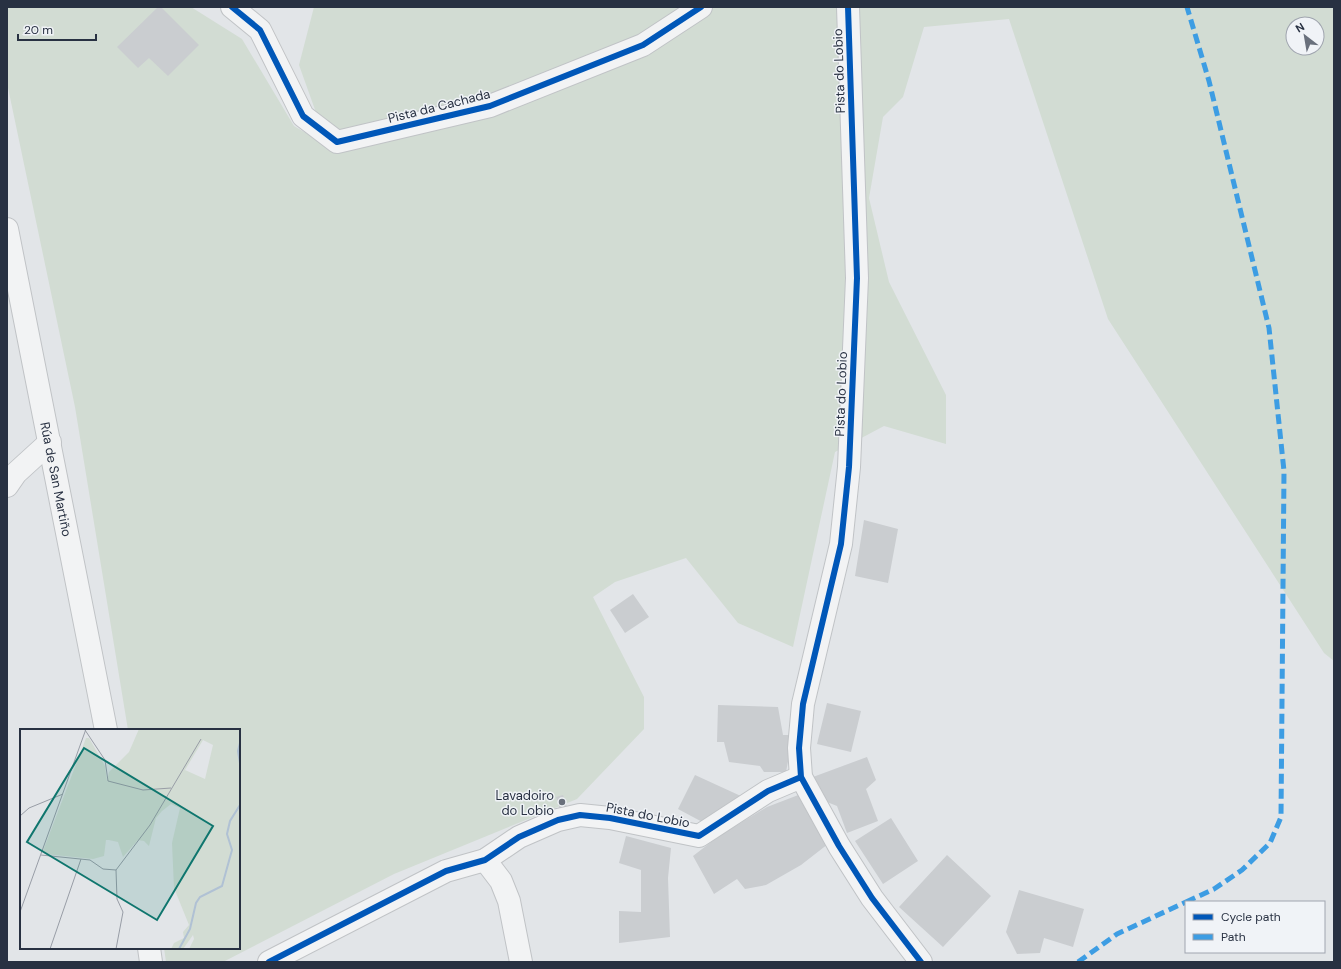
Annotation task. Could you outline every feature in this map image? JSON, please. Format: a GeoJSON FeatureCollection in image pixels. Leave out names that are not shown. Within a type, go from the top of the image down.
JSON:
{"type":"FeatureCollection","features":[{"type":"Feature","properties":{"kind":"street","name":"Pista da Cachada"},"geometry":{"type":"LineString","coordinates":[[232,7],[260,30],[303,116],[337,142],[490,106],[643,45],[700,7]]}},
{"type":"Feature","properties":{"kind":"street","name":"Pista do Lobio"},"geometry":{"type":"LineString","coordinates":[[848,7],[857,278],[849,466],[841,544],[803,704],[800,748],[801,777],[839,846],[872,898],[921,962]]}},
{"type":"Feature","properties":{"kind":"street","name":"Rúa de San Martiño"},"geometry":{"type":"LineString","coordinates":[[7,229],[106,729]]}},
{"type":"Feature","properties":{"kind":"street"},"geometry":{"type":"LineString","coordinates":[[7,486],[16,473],[50,442]]}},
{"type":"Feature","properties":{"kind":"street","name":"Pista do Lobio"},"geometry":{"type":"LineString","coordinates":[[269,962],[446,871],[485,860],[519,837],[558,820],[580,815],[610,818],[699,836],[768,792],[801,777]]}},
{"type":"Feature","properties":{"kind":"street"},"geometry":{"type":"LineString","coordinates":[[485,860],[501,880],[509,901],[521,962]]}},
{"type":"Feature","properties":{"kind":"street"},"geometry":{"type":"LineString","coordinates":[[149,949],[152,962]]}},
{"type":"Feature","properties":{"kind":"shaded area"},"geometry":{"type":"Polygon","coordinates":[[[7,7],[191,7],[242,39],[294,126],[328,146],[299,65],[314,7],[1334,7],[1334,661],[1324,653],[1108,319],[1009,19],[924,27],[903,97],[883,117],[869,198],[889,282],[946,395],[946,444],[884,426],[835,452],[793,647],[738,623],[686,558],[615,582],[593,597],[644,697],[644,729],[577,799],[394,874],[223,962],[166,962],[164,949],[240,949],[240,729],[128,729],[75,407],[7,83],[7,7]]]}},
{"type":"Feature","properties":{"kind":"building"},"geometry":{"type":"Polygon","coordinates":[[[158,7],[161,7],[199,45],[168,76],[149,58],[138,68],[117,47],[158,7]]]}},
{"type":"Feature","properties":{"kind":"building"},"geometry":{"type":"Polygon","coordinates":[[[864,520],[898,529],[888,583],[855,576],[864,520]]]}},
{"type":"Feature","properties":{"kind":"building"},"geometry":{"type":"Polygon","coordinates":[[[633,594],[649,617],[625,633],[610,610],[633,594]]]}},
{"type":"Feature","properties":{"kind":"building"},"geometry":{"type":"Polygon","coordinates":[[[827,703],[861,711],[851,752],[817,744],[827,703]]]}},
{"type":"Feature","properties":{"kind":"building"},"geometry":{"type":"Polygon","coordinates":[[[718,705],[778,707],[783,735],[793,735],[786,772],[764,772],[760,766],[729,762],[724,742],[717,742],[718,705]]]}},
{"type":"Feature","properties":{"kind":"building"},"geometry":{"type":"Polygon","coordinates":[[[867,757],[876,780],[866,789],[878,821],[847,833],[837,806],[822,800],[813,777],[867,757]]]}},
{"type":"Feature","properties":{"kind":"building"},"geometry":{"type":"Polygon","coordinates":[[[695,775],[743,797],[708,825],[678,809],[695,775]]]}},
{"type":"Feature","properties":{"kind":"building"},"geometry":{"type":"Polygon","coordinates":[[[801,794],[828,844],[801,865],[766,885],[745,889],[737,879],[714,894],[693,856],[719,836],[767,807],[801,794]]]}},
{"type":"Feature","properties":{"kind":"building","name":"Lavadoiro do Lobio"},"geometry":{"type":"Polygon","coordinates":[[[563,795],[567,807],[560,810],[556,797],[563,795]]]}},
{"type":"Feature","properties":{"kind":"building"},"geometry":{"type":"Polygon","coordinates":[[[891,818],[918,861],[883,884],[855,841],[891,818]]]}},
{"type":"Feature","properties":{"kind":"building"},"geometry":{"type":"Polygon","coordinates":[[[626,836],[671,848],[668,878],[670,937],[619,943],[619,911],[641,912],[641,870],[619,863],[626,836]]]}},
{"type":"Feature","properties":{"kind":"building"},"geometry":{"type":"Polygon","coordinates":[[[947,855],[991,896],[943,947],[899,907],[947,855]]]}},
{"type":"Feature","properties":{"kind":"building"},"geometry":{"type":"Polygon","coordinates":[[[1019,890],[1084,909],[1073,947],[1044,938],[1040,953],[1017,954],[1006,932],[1019,890]]]}},
{"type":"Feature","properties":{"kind":"marked path"},"geometry":{"type":"LineString","coordinates":[[1187,7],[1209,81],[1269,328],[1284,471],[1281,817],[1270,843],[1242,870],[1214,889],[1188,901]]}},
{"type":"Feature","properties":{"kind":"marked path"},"geometry":{"type":"LineString","coordinates":[[1078,962],[1117,934],[1185,902]]}},
{"type":"Feature","properties":{"kind":"cycle path"},"geometry":{"type":"LineString","coordinates":[[232,7],[260,30],[303,116],[337,142],[490,106],[643,45],[701,7]]}},
{"type":"Feature","properties":{"kind":"cycle path"},"geometry":{"type":"LineString","coordinates":[[848,7],[857,278],[849,467],[841,544],[803,704],[799,748],[801,777],[839,846],[872,898],[921,962]]}},
{"type":"Feature","properties":{"kind":"cycle path"},"geometry":{"type":"LineString","coordinates":[[269,962],[446,871],[485,860],[519,837],[558,820],[580,815],[610,818],[699,836],[768,791],[801,777]]}},
{"type":"Feature","properties":{"kind":"place","name":"Lavadoiro do Lobio"},"geometry":{"type":"Point","coordinates":[562,802]}}]}
